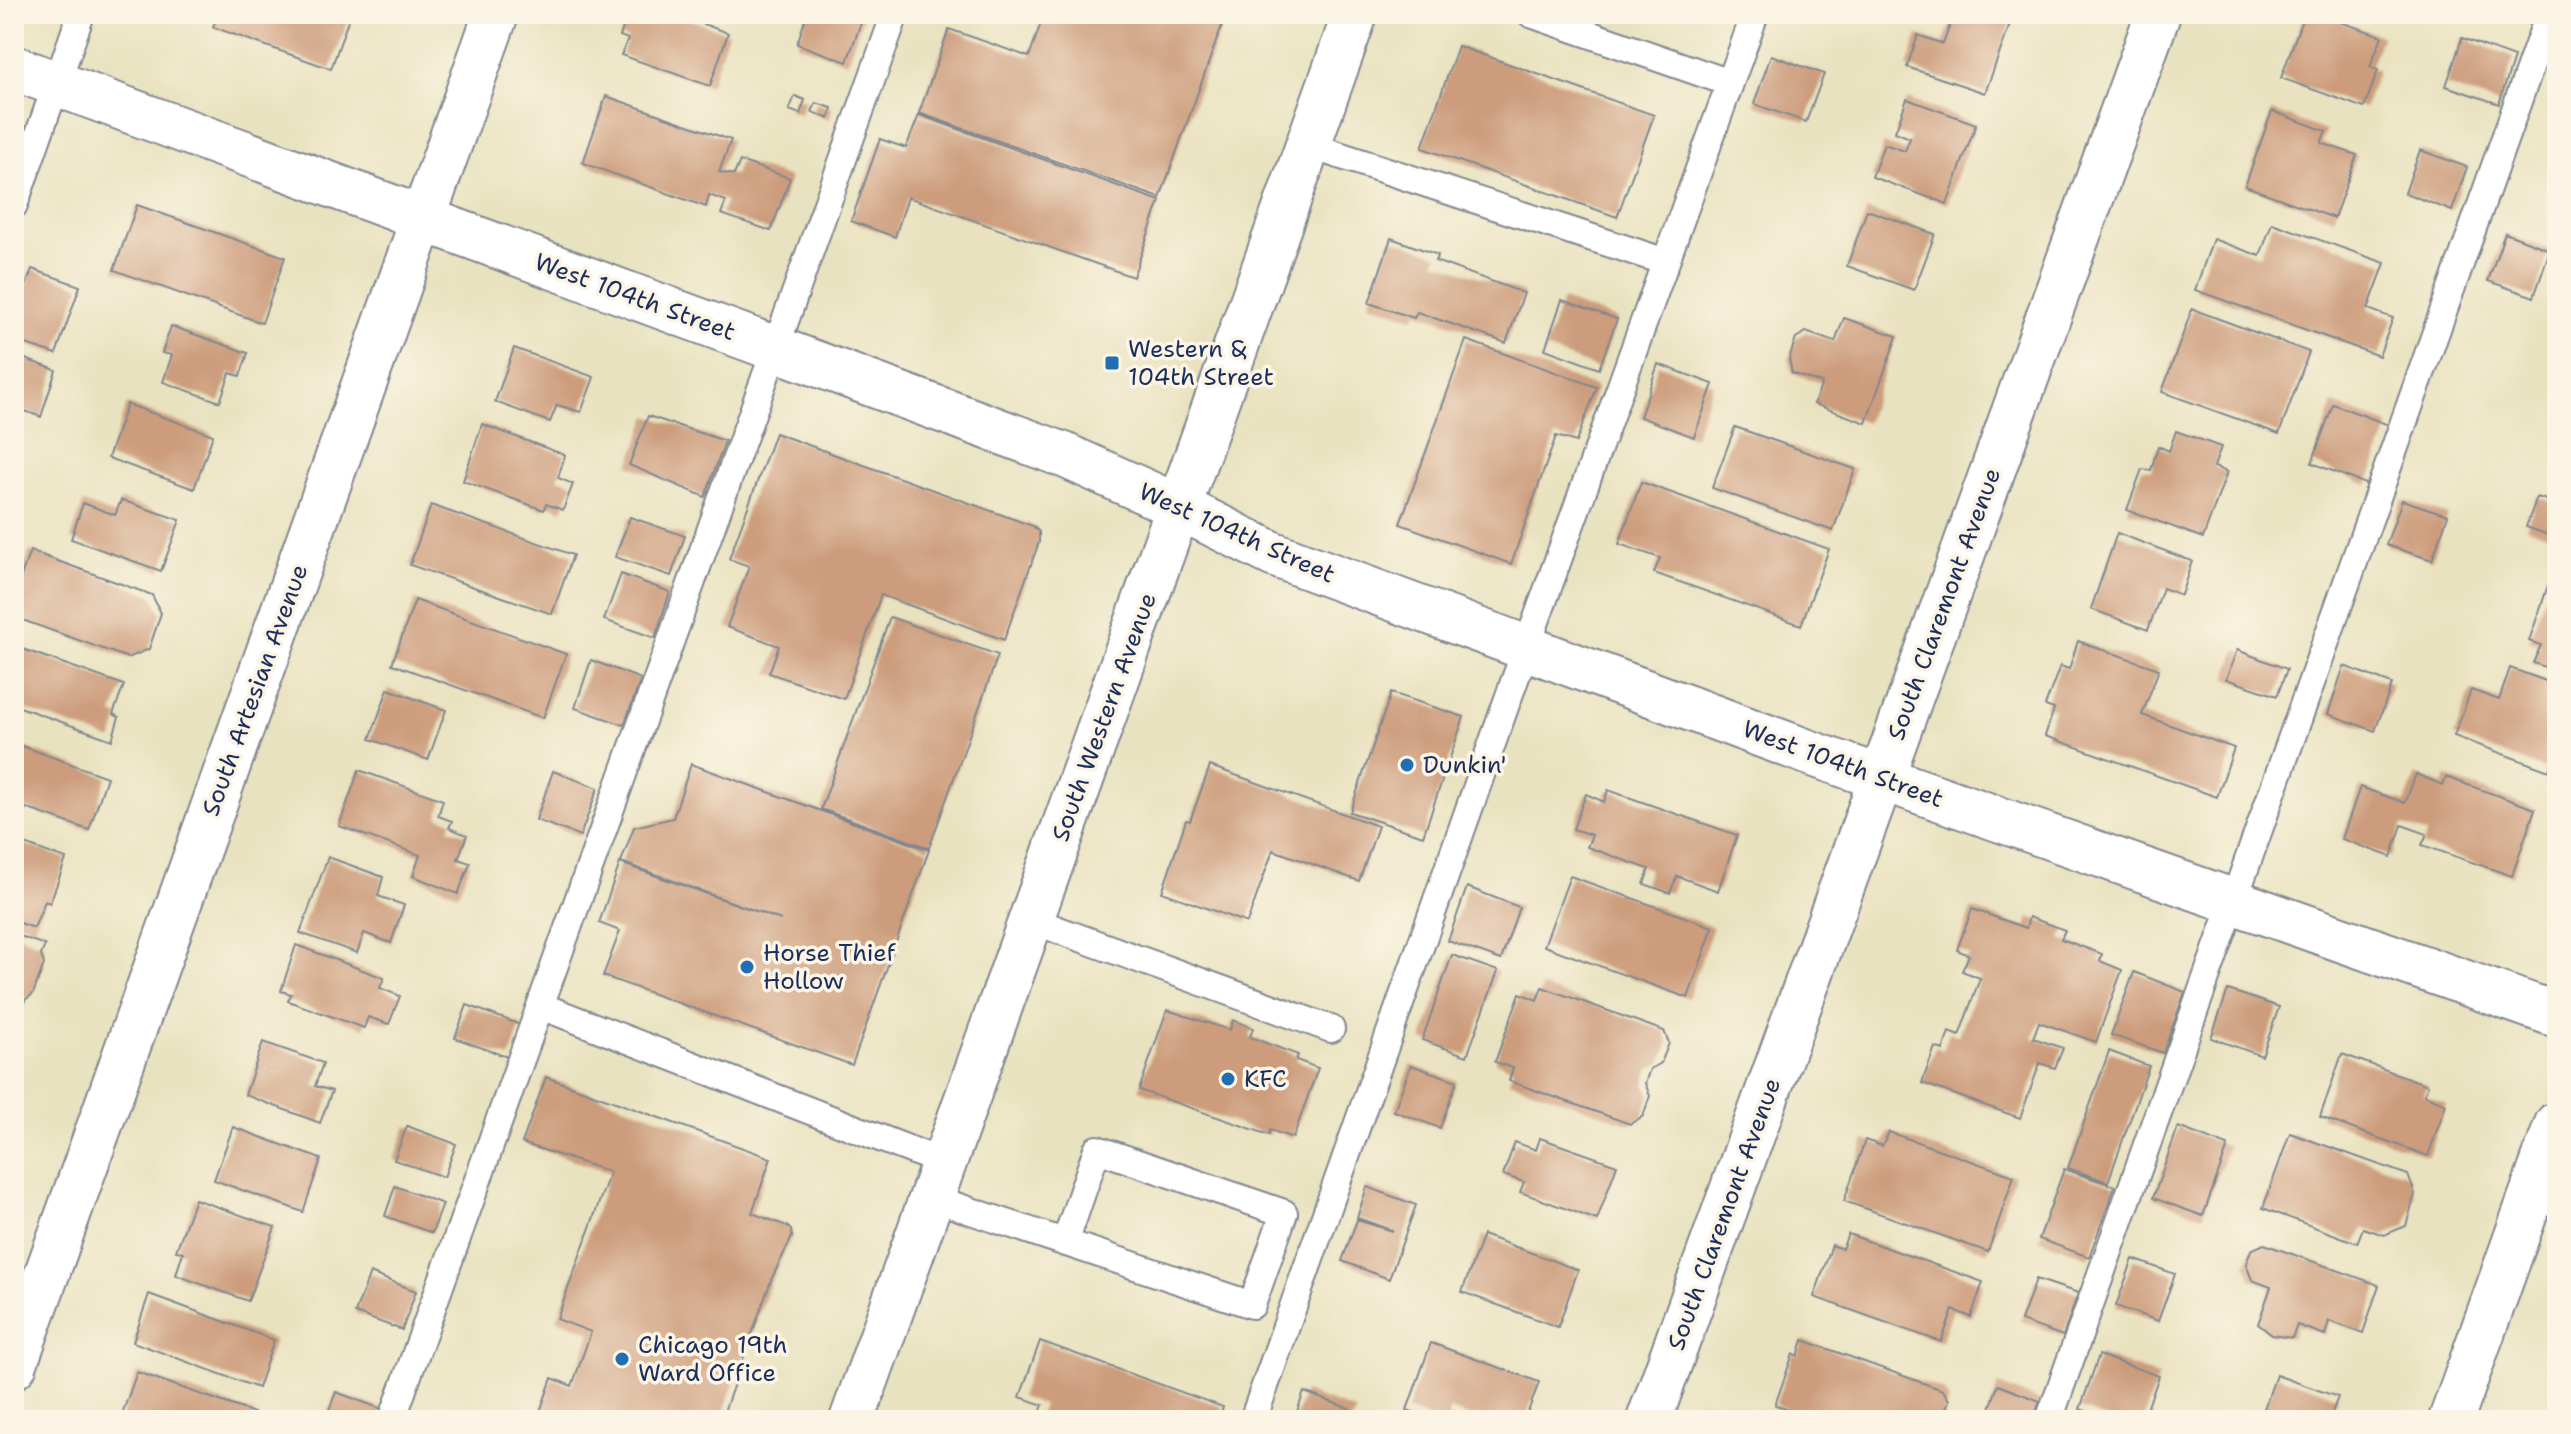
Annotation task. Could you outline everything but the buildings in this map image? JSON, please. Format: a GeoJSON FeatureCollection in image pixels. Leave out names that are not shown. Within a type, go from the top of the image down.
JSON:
{"type":"FeatureCollection","features":[{"type":"Feature","properties":{"kind":"street","name":"South Artesian Avenue"},"geometry":{"type":"LineString","coordinates":[[14,1366],[496,14]]}},
{"type":"Feature","properties":{"kind":"street","name":"South Western Avenue"},"geometry":{"type":"LineString","coordinates":[[852,1420],[1355,14]]}},
{"type":"Feature","properties":{"kind":"street","name":"South Claremont Avenue"},"geometry":{"type":"LineString","coordinates":[[1649,1420],[2158,14]]}},
{"type":"Feature","properties":{"kind":"street","name":"West 104th Street"},"geometry":{"type":"LineString","coordinates":[[14,68],[1064,455],[1273,554],[1881,779],[2557,1015]]}},
{"type":"Feature","properties":{"kind":"street"},"geometry":{"type":"LineString","coordinates":[[2451,1420],[2557,1124]]}},
{"type":"Feature","properties":{"kind":"lane"},"geometry":{"type":"LineString","coordinates":[[14,205],[81,14]]}},
{"type":"Feature","properties":{"kind":"lane"},"geometry":{"type":"LineString","coordinates":[[392,1420],[895,14]]}},
{"type":"Feature","properties":{"kind":"lane"},"geometry":{"type":"LineString","coordinates":[[1531,14],[1730,83]]}},
{"type":"Feature","properties":{"kind":"lane"},"geometry":{"type":"LineString","coordinates":[[1253,1420],[1755,14]]}},
{"type":"Feature","properties":{"kind":"lane"},"geometry":{"type":"LineString","coordinates":[[2049,1420],[2549,14]]}},
{"type":"Feature","properties":{"kind":"lane"},"geometry":{"type":"LineString","coordinates":[[1308,145],[1666,262]]}},
{"type":"Feature","properties":{"kind":"lane"},"geometry":{"type":"LineString","coordinates":[[1031,920],[1331,1029]]}},
{"type":"Feature","properties":{"kind":"lane"},"geometry":{"type":"LineString","coordinates":[[541,1006],[938,1180],[1065,1243],[1252,1305],[1284,1213],[1097,1149],[1065,1243]]}},
{"type":"Feature","properties":{"kind":"place","name":"Western & 104th Street"},"geometry":{"type":"Point","coordinates":[1112,363]}},
{"type":"Feature","properties":{"kind":"place","name":"Dunkin'"},"geometry":{"type":"Point","coordinates":[1407,765]}},
{"type":"Feature","properties":{"kind":"place","name":"Horse Thief Hollow"},"geometry":{"type":"Point","coordinates":[747,967]}},
{"type":"Feature","properties":{"kind":"place","name":"KFC"},"geometry":{"type":"Point","coordinates":[1228,1079]}},
{"type":"Feature","properties":{"kind":"place","name":"Chicago 19th Ward Office"},"geometry":{"type":"Point","coordinates":[622,1359]}}]}
